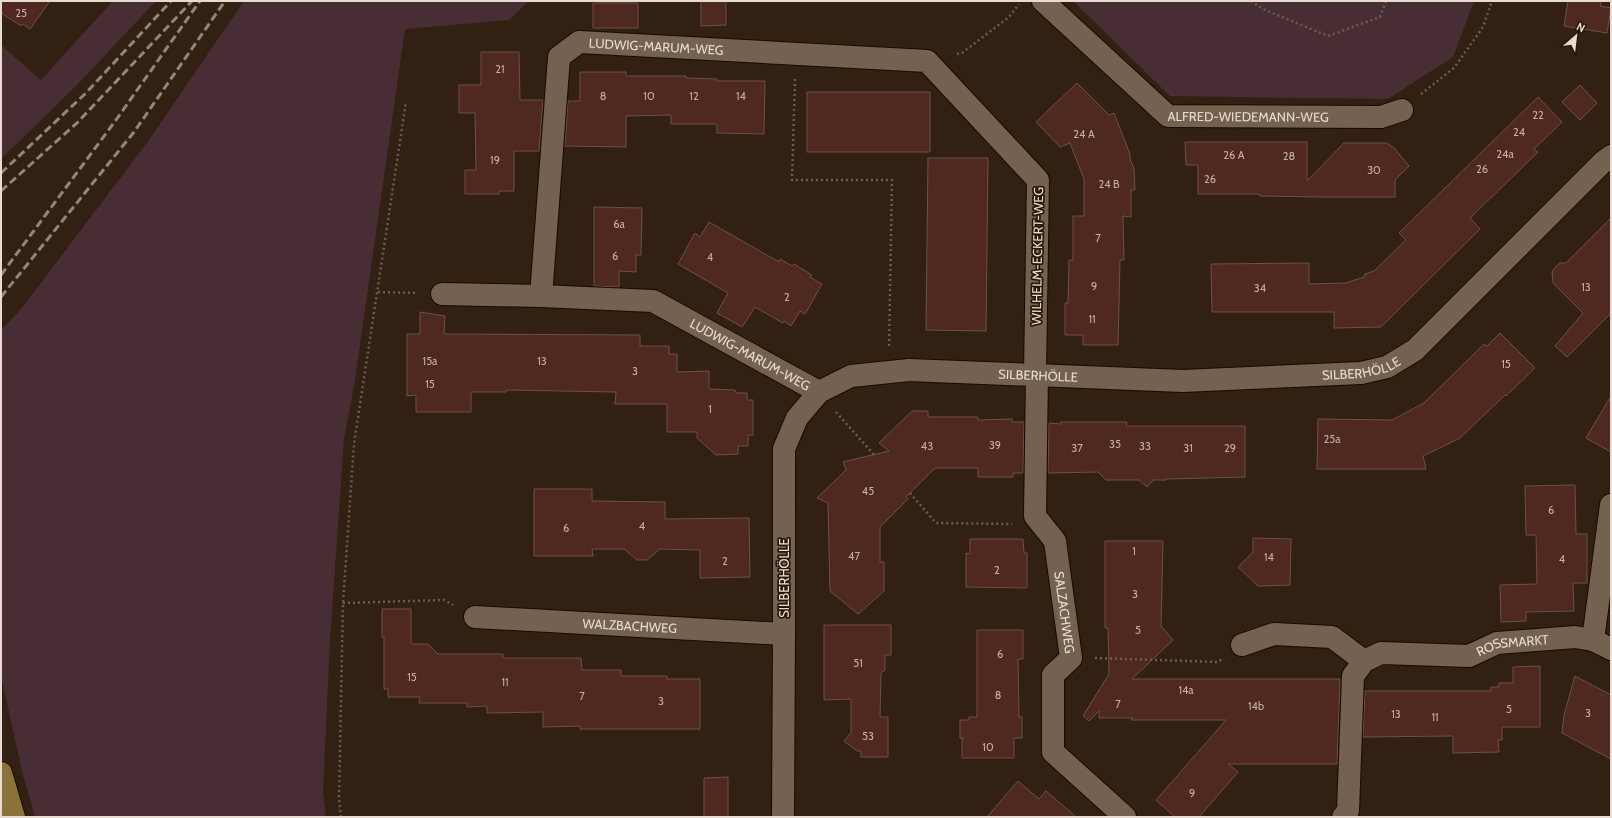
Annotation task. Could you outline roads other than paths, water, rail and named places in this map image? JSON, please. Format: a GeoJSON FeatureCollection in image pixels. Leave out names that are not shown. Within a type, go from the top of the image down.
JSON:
{"type":"FeatureCollection","features":[{"type":"Feature","properties":{"kind":"main road"},"geometry":{"type":"LineString","coordinates":[[1,773],[14,817]]}},
{"type":"Feature","properties":{"kind":"street","name":"ALFRED-WIEDEMANN-WEG"},"geometry":{"type":"LineString","coordinates":[[1043,1],[1168,116],[1381,117],[1402,110]]}},
{"type":"Feature","properties":{"kind":"street","name":"LUDWIG-MARUM-WEG"},"geometry":{"type":"LineString","coordinates":[[541,296],[559,57],[579,42],[927,61]]}},
{"type":"Feature","properties":{"kind":"street","name":"WILHELM-ECKERT-WEG"},"geometry":{"type":"LineString","coordinates":[[927,61],[1038,180],[1036,374]]}},
{"type":"Feature","properties":{"kind":"street","name":"SILBERHÖLLE"},"geometry":{"type":"LineString","coordinates":[[783,817],[784,449],[797,418],[819,392],[851,376],[909,370],[1183,381],[1361,373],[1387,367],[1415,350],[1603,162],[1611,156]]}},
{"type":"Feature","properties":{"kind":"street","name":"LUDWIG-MARUM-WEG"},"geometry":{"type":"LineString","coordinates":[[442,294],[541,296],[653,301],[819,392]]}},
{"type":"Feature","properties":{"kind":"street","name":"SALZACHWEG"},"geometry":{"type":"LineString","coordinates":[[1036,374],[1035,516],[1055,541],[1071,658],[1053,676],[1053,752],[1125,817]]}},
{"type":"Feature","properties":{"kind":"street","name":"ROSSMARKT"},"geometry":{"type":"LineString","coordinates":[[1364,661],[1381,653],[1469,656],[1497,643],[1575,637],[1602,644],[1611,505]]}},
{"type":"Feature","properties":{"kind":"street","name":"WALZBACHWEG"},"geometry":{"type":"LineString","coordinates":[[474,617],[784,634]]}},
{"type":"Feature","properties":{"kind":"street"},"geometry":{"type":"LineString","coordinates":[[1242,645],[1274,634],[1332,637],[1364,661],[1353,676],[1348,811],[1343,817]]}},
{"type":"Feature","properties":{"kind":"railway"},"geometry":{"type":"LineString","coordinates":[[1,173],[86,93],[171,1]]}},
{"type":"Feature","properties":{"kind":"railway"},"geometry":{"type":"LineString","coordinates":[[1,191],[77,123],[192,1]]}},
{"type":"Feature","properties":{"kind":"railway"},"geometry":{"type":"LineString","coordinates":[[1,275],[116,120],[200,1]]}},
{"type":"Feature","properties":{"kind":"railway"},"geometry":{"type":"LineString","coordinates":[[1,297],[134,132],[225,1]]}}]}
